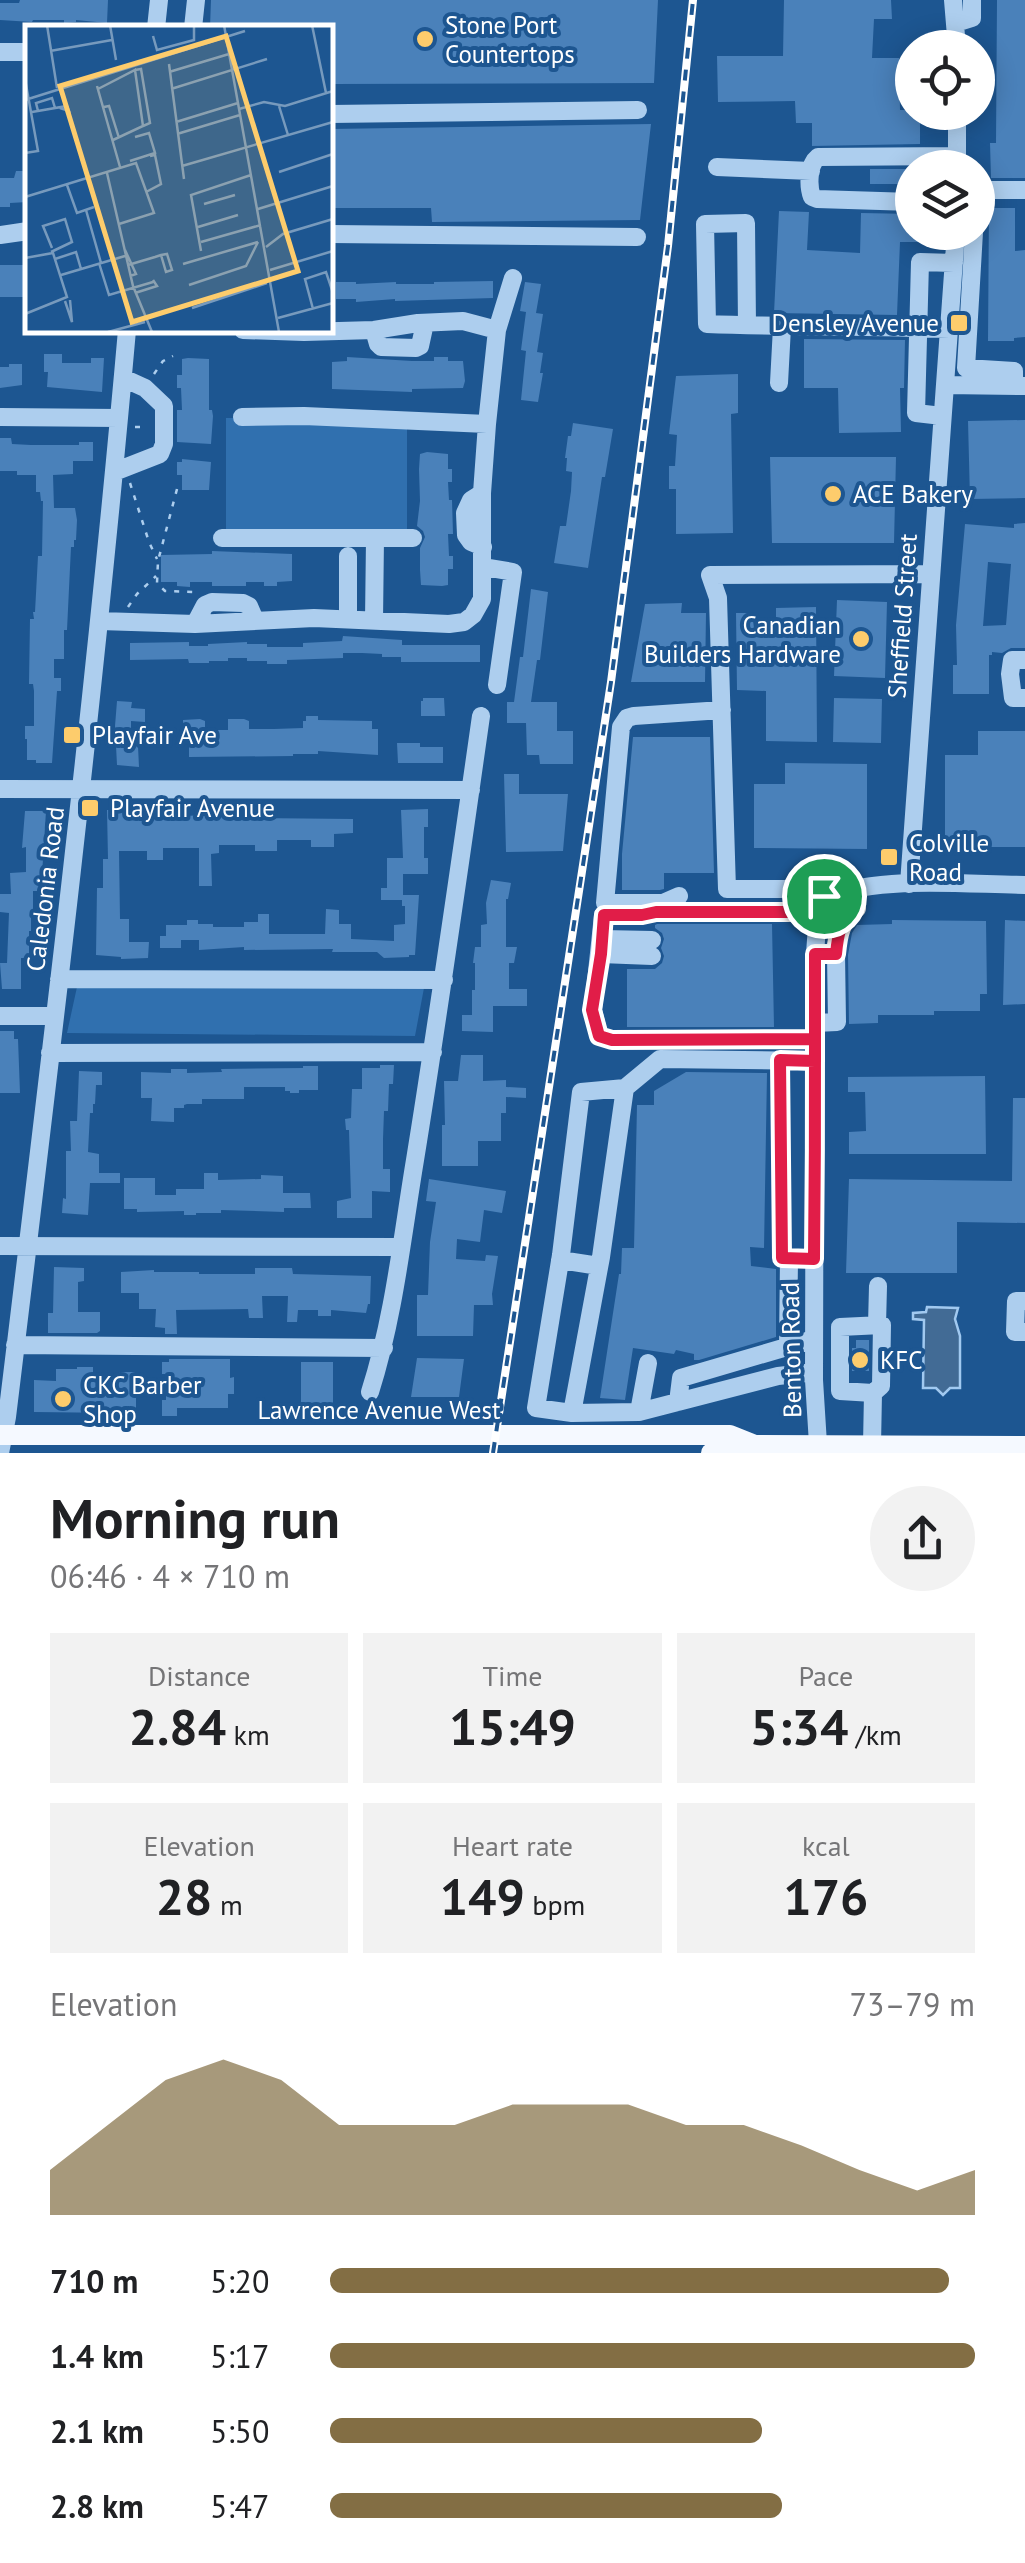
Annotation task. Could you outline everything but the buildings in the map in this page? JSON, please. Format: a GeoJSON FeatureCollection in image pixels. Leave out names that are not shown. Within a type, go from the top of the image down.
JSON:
{"type":"FeatureCollection","features":[{"type":"Feature","properties":{"kind":"main road","name":"Lawrence Avenue West"},"geometry":{"type":"LineString","coordinates":[[1,1441],[730,1434],[755,1445]]}},
{"type":"Feature","properties":{"kind":"main road","name":"Lawrence Avenue West"},"geometry":{"type":"LineString","coordinates":[[710,1453],[755,1445],[1025,1446]]}},
{"type":"Feature","properties":{"kind":"street"},"geometry":{"type":"LineString","coordinates":[[156,25],[159,0]]}},
{"type":"Feature","properties":{"kind":"street"},"geometry":{"type":"LineString","coordinates":[[193,25],[196,0]]}},
{"type":"Feature","properties":{"kind":"street"},"geometry":{"type":"LineString","coordinates":[[953,0],[957,30]]}},
{"type":"Feature","properties":{"kind":"street"},"geometry":{"type":"LineString","coordinates":[[956,23],[972,18],[972,0]]}},
{"type":"Feature","properties":{"kind":"street"},"geometry":{"type":"LineString","coordinates":[[332,114],[638,110]]}},
{"type":"Feature","properties":{"kind":"street"},"geometry":{"type":"LineString","coordinates":[[895,160],[818,157],[812,164],[810,192],[817,199],[895,201]]}},
{"type":"Feature","properties":{"kind":"street"},"geometry":{"type":"LineString","coordinates":[[717,167],[811,171]]}},
{"type":"Feature","properties":{"kind":"street"},"geometry":{"type":"LineString","coordinates":[[836,190],[895,190]]}},
{"type":"Feature","properties":{"kind":"street"},"geometry":{"type":"LineString","coordinates":[[995,190],[1025,190]]}},
{"type":"Feature","properties":{"kind":"street"},"geometry":{"type":"LineString","coordinates":[[747,326],[746,223],[705,224],[706,324],[747,326],[782,327],[950,329]]}},
{"type":"Feature","properties":{"kind":"street"},"geometry":{"type":"LineString","coordinates":[[0,235],[25,231]]}},
{"type":"Feature","properties":{"kind":"street"},"geometry":{"type":"LineString","coordinates":[[332,234],[638,237]]}},
{"type":"Feature","properties":{"kind":"street","name":"Sheffield Street"},"geometry":{"type":"LineString","coordinates":[[909,884],[955,250]]}},
{"type":"Feature","properties":{"kind":"street"},"geometry":{"type":"LineString","coordinates":[[946,385],[1019,386],[1014,372],[966,368],[973,250]]}},
{"type":"Feature","properties":{"kind":"street"},"geometry":{"type":"LineString","coordinates":[[942,416],[916,413],[920,262],[954,263]]}},
{"type":"Feature","properties":{"kind":"street"},"geometry":{"type":"LineString","coordinates":[[464,622],[480,604],[484,567],[482,493],[496,330],[513,278]]}},
{"type":"Feature","properties":{"kind":"street"},"geometry":{"type":"LineString","coordinates":[[332,331],[463,321],[496,330]]}},
{"type":"Feature","properties":{"kind":"street"},"geometry":{"type":"LineString","coordinates":[[779,383],[782,327]]}},
{"type":"Feature","properties":{"kind":"street","name":"Caledonia Road"},"geometry":{"type":"LineString","coordinates":[[1,1441],[16,1345],[100,621],[122,478],[119,418],[127,332]]}},
{"type":"Feature","properties":{"kind":"street"},"geometry":{"type":"LineString","coordinates":[[122,378],[145,388],[164,406],[164,444],[160,454],[122,478]]}},
{"type":"Feature","properties":{"kind":"street"},"geometry":{"type":"LineString","coordinates":[[0,417],[119,418]]}},
{"type":"Feature","properties":{"kind":"street"},"geometry":{"type":"LineString","coordinates":[[242,417],[487,424]]}},
{"type":"Feature","properties":{"kind":"street"},"geometry":{"type":"LineString","coordinates":[[222,538],[413,538]]}},
{"type":"Feature","properties":{"kind":"street"},"geometry":{"type":"LineString","coordinates":[[374,621],[375,538]]}},
{"type":"Feature","properties":{"kind":"street"},"geometry":{"type":"LineString","coordinates":[[348,556],[348,619]]}},
{"type":"Feature","properties":{"kind":"street"},"geometry":{"type":"LineString","coordinates":[[484,567],[513,572],[497,685]]}},
{"type":"Feature","properties":{"kind":"street"},"geometry":{"type":"LineString","coordinates":[[821,904],[812,889],[727,889],[718,598],[710,575],[930,574]]}},
{"type":"Feature","properties":{"kind":"street"},"geometry":{"type":"LineString","coordinates":[[100,621],[195,624],[348,619],[504,624]]}},
{"type":"Feature","properties":{"kind":"street"},"geometry":{"type":"LineString","coordinates":[[1025,660],[1012,660],[1010,674],[1013,698],[1025,698]]}},
{"type":"Feature","properties":{"kind":"street"},"geometry":{"type":"LineString","coordinates":[[679,896],[662,903],[606,904],[621,727],[634,716],[722,710]]}},
{"type":"Feature","properties":{"kind":"street"},"geometry":{"type":"LineString","coordinates":[[370,1392],[384,1348],[444,980],[481,716]]}},
{"type":"Feature","properties":{"kind":"street"},"geometry":{"type":"LineString","coordinates":[[0,789],[471,790]]}},
{"type":"Feature","properties":{"kind":"street"},"geometry":{"type":"LineString","coordinates":[[854,888],[856,908],[844,918],[838,931],[836,1022],[815,1031],[612,1040],[599,1036],[592,1010],[604,915],[821,904],[854,888],[909,884],[1025,885]]}},
{"type":"Feature","properties":{"kind":"street","name":"Benton Road"},"geometry":{"type":"LineString","coordinates":[[818,1444],[814,1372],[815,954],[821,904]]}},
{"type":"Feature","properties":{"kind":"street"},"geometry":{"type":"LineString","coordinates":[[601,947],[652,948]]}},
{"type":"Feature","properties":{"kind":"street"},"geometry":{"type":"LineString","coordinates":[[815,954],[836,954]]}},
{"type":"Feature","properties":{"kind":"street"},"geometry":{"type":"LineString","coordinates":[[59,978],[444,980]]}},
{"type":"Feature","properties":{"kind":"street"},"geometry":{"type":"LineString","coordinates":[[0,1016],[54,1016]]}},
{"type":"Feature","properties":{"kind":"street"},"geometry":{"type":"LineString","coordinates":[[50,1052],[432,1052]]}},
{"type":"Feature","properties":{"kind":"street"},"geometry":{"type":"LineString","coordinates":[[814,1372],[778,1376],[639,1412],[572,1413],[536,1408],[581,1092],[625,1088],[660,1060],[815,1061]]}},
{"type":"Feature","properties":{"kind":"street"},"geometry":{"type":"LineString","coordinates":[[780,1060],[782,1258],[814,1259]]}},
{"type":"Feature","properties":{"kind":"street"},"geometry":{"type":"LineString","coordinates":[[572,1413],[625,1088]]}},
{"type":"Feature","properties":{"kind":"street"},"geometry":{"type":"LineString","coordinates":[[0,1246],[400,1246]]}},
{"type":"Feature","properties":{"kind":"street"},"geometry":{"type":"LineString","coordinates":[[788,1346],[790,1258]]}},
{"type":"Feature","properties":{"kind":"street"},"geometry":{"type":"LineString","coordinates":[[560,1260],[599,1266]]}},
{"type":"Feature","properties":{"kind":"street"},"geometry":{"type":"LineString","coordinates":[[878,1286],[880,1325],[881,1386],[873,1393],[840,1392],[840,1327],[880,1325]]}},
{"type":"Feature","properties":{"kind":"street"},"geometry":{"type":"LineString","coordinates":[[1025,1301],[1016,1301],[1015,1332],[1025,1332]]}},
{"type":"Feature","properties":{"kind":"street"},"geometry":{"type":"LineString","coordinates":[[678,1402],[681,1378],[814,1338]]}},
{"type":"Feature","properties":{"kind":"street"},"geometry":{"type":"LineString","coordinates":[[16,1345],[384,1348]]}},
{"type":"Feature","properties":{"kind":"street"},"geometry":{"type":"LineString","coordinates":[[639,1412],[648,1363]]}},
{"type":"Feature","properties":{"kind":"street"},"geometry":{"type":"LineString","coordinates":[[872,1445],[873,1393]]}},
{"type":"Feature","properties":{"kind":"path"},"geometry":{"type":"LineString","coordinates":[[145,388],[163,361],[173,356]]}},
{"type":"Feature","properties":{"kind":"path"},"geometry":{"type":"LineString","coordinates":[[122,478],[158,560]]}},
{"type":"Feature","properties":{"kind":"path"},"geometry":{"type":"LineString","coordinates":[[177,489],[158,560],[157,583],[165,592],[208,592]]}},
{"type":"Feature","properties":{"kind":"path"},"geometry":{"type":"LineString","coordinates":[[124,622],[125,612],[137,594],[157,575]]}},
{"type":"Feature","properties":{"kind":"shaded area"},"geometry":{"type":"Polygon","coordinates":[[[226,418],[407,419],[407,531],[226,530],[226,418]]]}},
{"type":"Feature","properties":{"kind":"shaded area"},"geometry":{"type":"Polygon","coordinates":[[[77,987],[424,988],[415,1036],[67,1033],[77,987]]]}},
{"type":"Feature","properties":{"kind":"shaded area"},"geometry":{"type":"Polygon","coordinates":[[[927,1307],[958,1308],[955,1319],[960,1336],[960,1388],[950,1388],[943,1395],[936,1388],[923,1388],[924,1320],[913,1319],[913,1313],[926,1312],[927,1307]]]}},
{"type":"Feature","properties":{"kind":"railway"},"geometry":{"type":"LineString","coordinates":[[493,1453],[611,682],[668,246],[693,0]]}},
{"type":"Feature","properties":{"kind":"place","name":"Stone Port Countertops"},"geometry":{"type":"Point","coordinates":[425,39]}},
{"type":"Feature","properties":{"kind":"place","name":"Densley Avenue"},"geometry":{"type":"Point","coordinates":[959,323]}},
{"type":"Feature","properties":{"kind":"place","name":"ACE Bakery"},"geometry":{"type":"Point","coordinates":[833,494]}},
{"type":"Feature","properties":{"kind":"place","name":"Canadian Builders Hardware"},"geometry":{"type":"Point","coordinates":[861,639]}},
{"type":"Feature","properties":{"kind":"place","name":"Playfair Ave"},"geometry":{"type":"Point","coordinates":[72,735]}},
{"type":"Feature","properties":{"kind":"place","name":"Playfair Avenue"},"geometry":{"type":"Point","coordinates":[90,808]}},
{"type":"Feature","properties":{"kind":"place","name":"Colville Road"},"geometry":{"type":"Point","coordinates":[889,857]}},
{"type":"Feature","properties":{"kind":"place","name":"KFC"},"geometry":{"type":"Point","coordinates":[860,1360]}},
{"type":"Feature","properties":{"kind":"place","name":"CKC Barber Shop"},"geometry":{"type":"Point","coordinates":[63,1399]}},
{"type":"Feature","properties":{"kind":"route"},"geometry":{"type":"LineString","coordinates":[[824,896],[818,912],[604,915],[592,1010],[599,1036],[612,1040],[815,1039],[815,1061],[815,1160],[814,1259],[782,1258],[780,1060],[815,1061],[815,1039],[815,954],[836,954],[838,931],[844,918],[856,908],[854,888],[824,896]]}}]}
